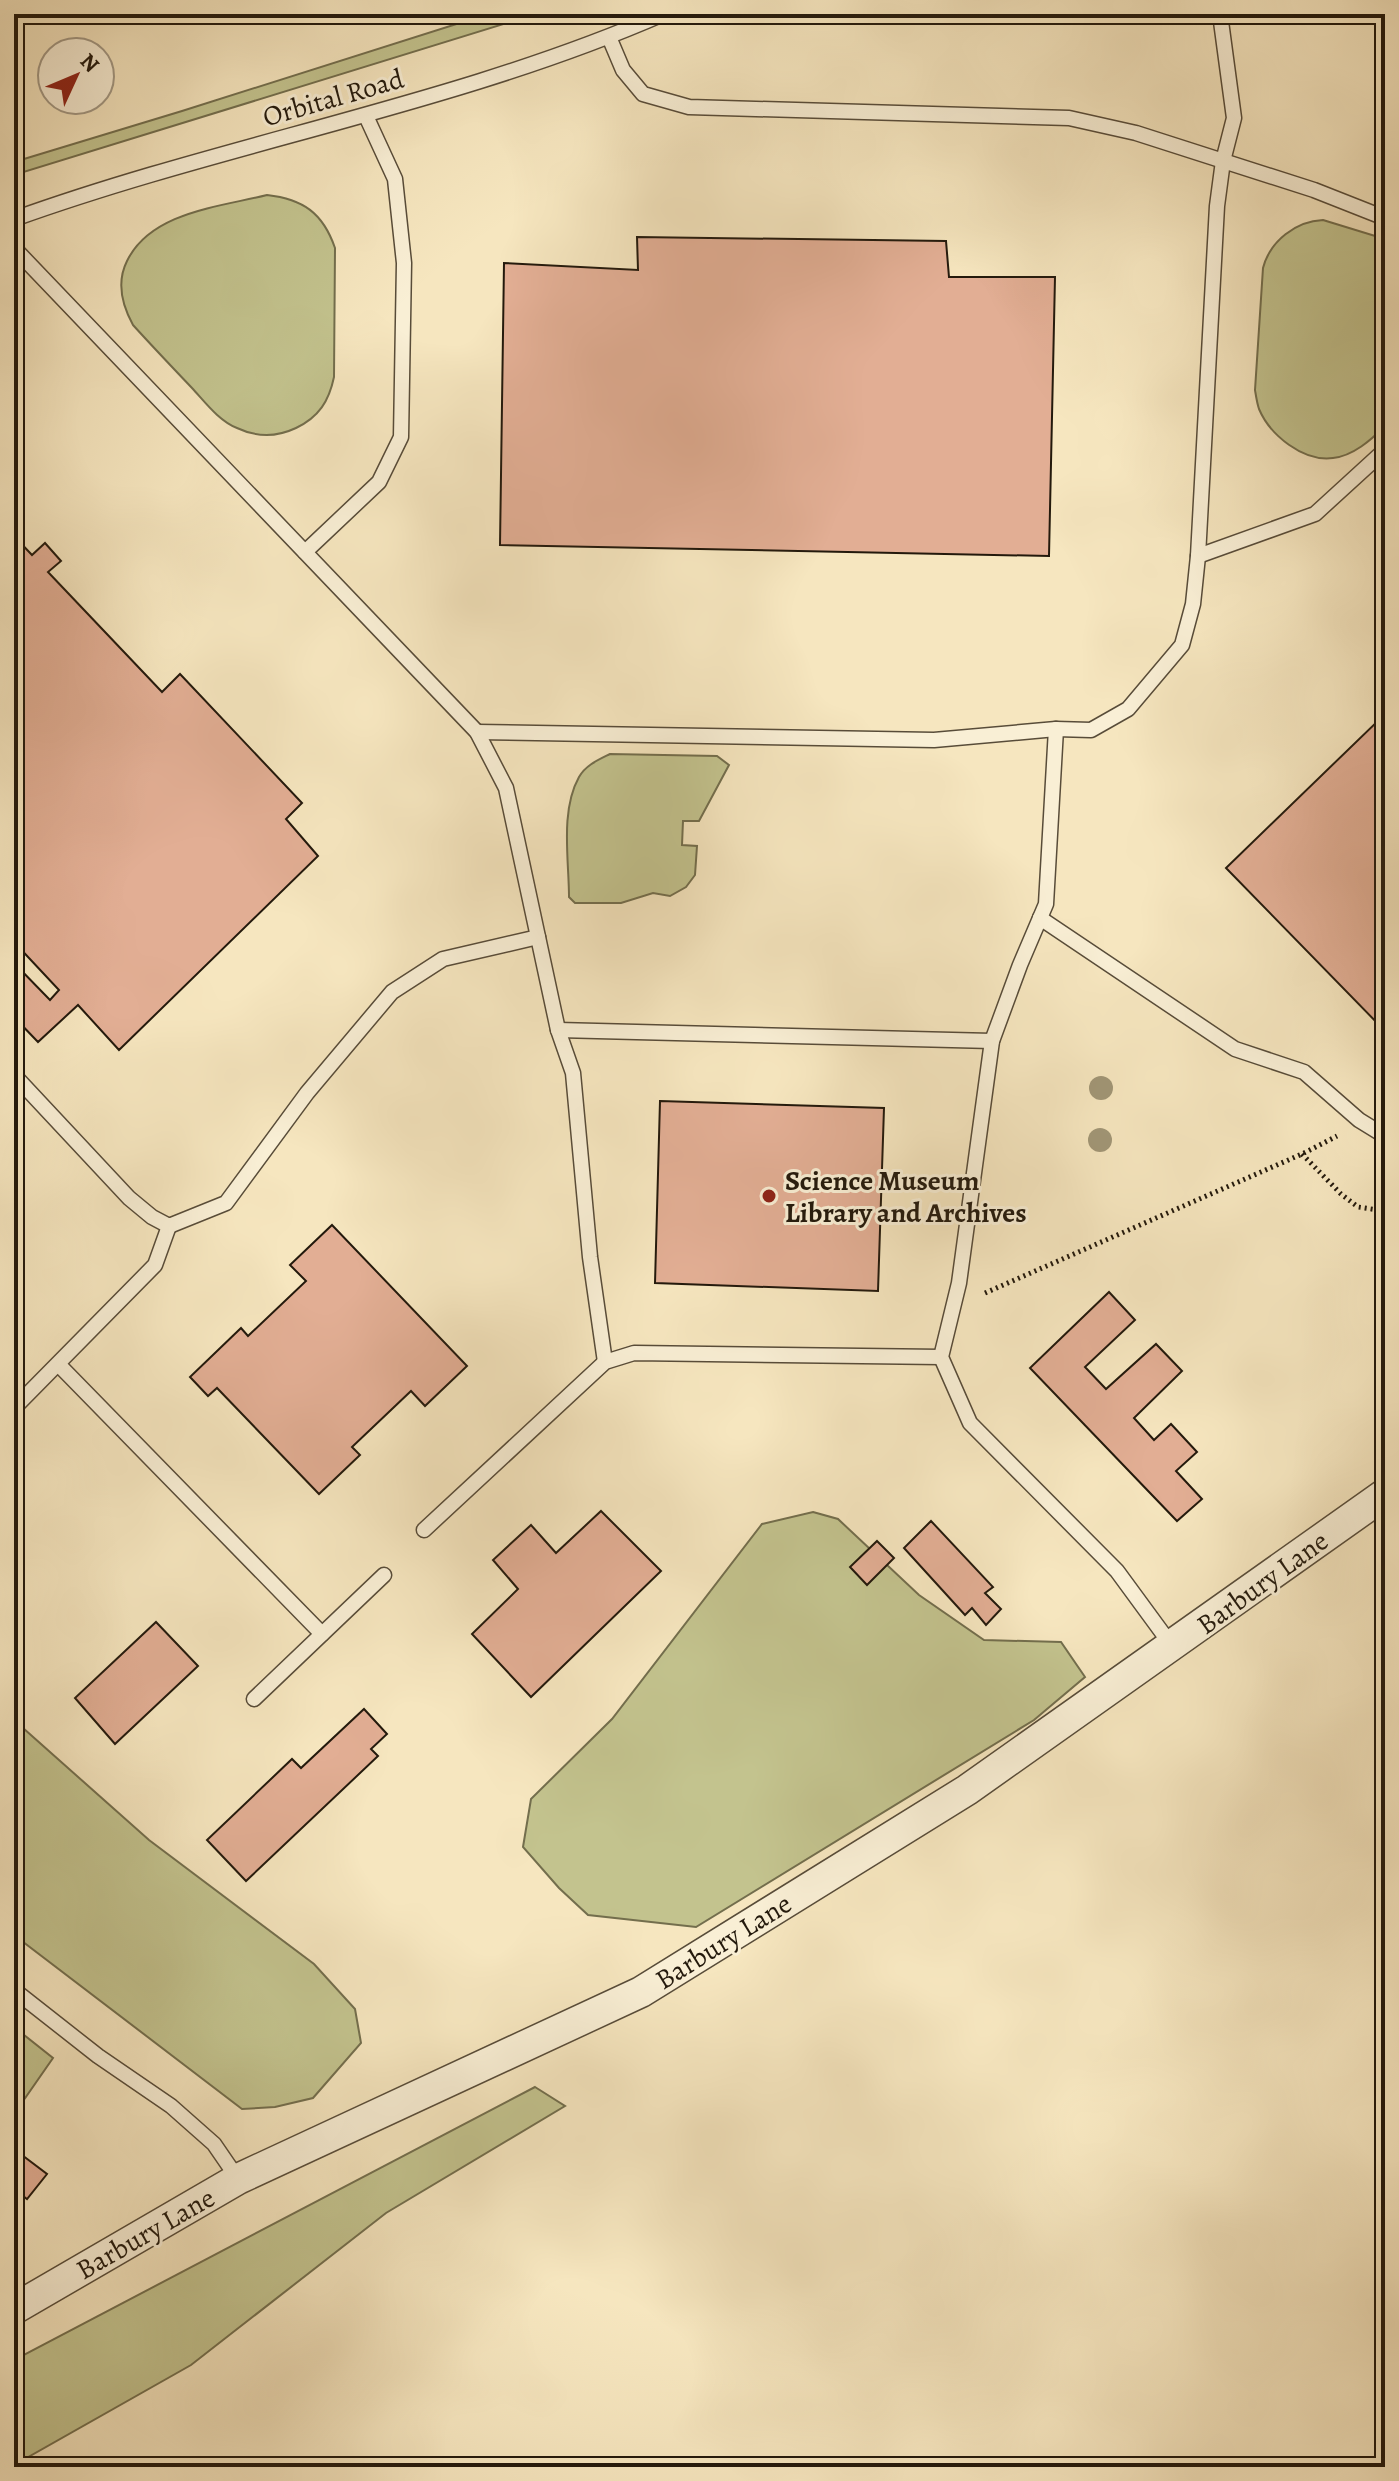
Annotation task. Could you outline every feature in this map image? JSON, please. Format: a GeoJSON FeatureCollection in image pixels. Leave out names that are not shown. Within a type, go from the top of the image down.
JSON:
{"type":"FeatureCollection","features":[{"type":"Feature","properties":{"kind":"street","name":"Barbury Lane"},"geometry":{"type":"LineString","coordinates":[[14,2309],[238,2179],[641,1992],[967,1790],[1385,1494]]}},
{"type":"Feature","properties":{"kind":"lane","name":"Orbital Road"},"geometry":{"type":"LineString","coordinates":[[14,219],[93,191],[366,116],[609,37],[663,14]]}},
{"type":"Feature","properties":{"kind":"lane"},"geometry":{"type":"LineString","coordinates":[[477,732],[934,740],[1056,729],[1091,730],[1128,709],[1182,645],[1193,604],[1217,206],[1223,161],[1234,118],[1220,14]]}},
{"type":"Feature","properties":{"kind":"lane"},"geometry":{"type":"LineString","coordinates":[[609,37],[623,70],[643,94],[689,107],[1069,118],[1136,133],[1314,190],[1385,218]]}},
{"type":"Feature","properties":{"kind":"lane"},"geometry":{"type":"LineString","coordinates":[[305,552],[379,482],[401,437],[404,263],[395,179],[366,116]]}},
{"type":"Feature","properties":{"kind":"lane"},"geometry":{"type":"LineString","coordinates":[[14,248],[477,732],[506,788],[558,1030],[573,1073],[590,1257],[605,1362]]}},
{"type":"Feature","properties":{"kind":"lane"},"geometry":{"type":"LineString","coordinates":[[1198,556],[1315,514],[1385,450]]}},
{"type":"Feature","properties":{"kind":"lane"},"geometry":{"type":"LineString","coordinates":[[1056,729],[1046,904],[992,1041],[956,1296],[941,1357],[970,1423],[1117,1571],[1173,1646]]}},
{"type":"Feature","properties":{"kind":"lane"},"geometry":{"type":"LineString","coordinates":[[1040,918],[1235,1049],[1304,1072],[1359,1120],[1385,1136]]}},
{"type":"Feature","properties":{"kind":"lane"},"geometry":{"type":"LineString","coordinates":[[18,1404],[155,1265],[169,1226],[226,1203],[307,1093],[392,992],[443,959],[538,937]]}},
{"type":"Feature","properties":{"kind":"lane"},"geometry":{"type":"LineString","coordinates":[[558,1030],[992,1041]]}},
{"type":"Feature","properties":{"kind":"lane"},"geometry":{"type":"LineString","coordinates":[[14,1075],[129,1198],[169,1226]]}},
{"type":"Feature","properties":{"kind":"lane"},"geometry":{"type":"LineString","coordinates":[[424,1530],[605,1362],[634,1353],[941,1357]]}},
{"type":"Feature","properties":{"kind":"lane"},"geometry":{"type":"LineString","coordinates":[[59,1365],[322,1634]]}},
{"type":"Feature","properties":{"kind":"lane"},"geometry":{"type":"LineString","coordinates":[[254,1699],[384,1575]]}},
{"type":"Feature","properties":{"kind":"lane"},"geometry":{"type":"LineString","coordinates":[[14,1990],[98,2056],[171,2106],[214,2144],[238,2179]]}},
{"type":"Feature","properties":{"kind":"path"},"geometry":{"type":"LineString","coordinates":[[956,1296],[980,1296],[1302,1154],[1344,1133],[1359,1120]]}},
{"type":"Feature","properties":{"kind":"path"},"geometry":{"type":"LineString","coordinates":[[1302,1154],[1358,1207],[1385,1211]]}},
{"type":"Feature","properties":{"kind":"green space"},"geometry":{"type":"Polygon","coordinates":[[[488,14],[536,14],[14,175],[14,162],[488,14]]]}},
{"type":"Feature","properties":{"kind":"green space"},"geometry":{"type":"Polygon","coordinates":[[[267,195],[291,200],[310,210],[324,226],[335,248],[334,377],[329,394],[317,413],[304,424],[289,431],[266,435],[237,428],[213,411],[133,325],[123,302],[121,286],[127,261],[152,232],[188,214],[267,195]]]}},
{"type":"Feature","properties":{"kind":"green space"},"geometry":{"type":"Polygon","coordinates":[[[1323,220],[1385,239],[1385,426],[1355,451],[1333,458],[1310,456],[1279,437],[1264,419],[1255,390],[1266,258],[1286,234],[1303,224],[1323,220]]]}},
{"type":"Feature","properties":{"kind":"green space"},"geometry":{"type":"Polygon","coordinates":[[[610,754],[717,756],[729,765],[699,821],[683,821],[682,845],[697,846],[695,875],[686,887],[670,896],[653,893],[621,903],[575,903],[569,897],[567,820],[573,790],[585,769],[610,754]]]}},
{"type":"Feature","properties":{"kind":"green space"},"geometry":{"type":"Polygon","coordinates":[[[813,1512],[838,1519],[919,1595],[984,1640],[1061,1642],[1085,1677],[1034,1720],[696,1927],[588,1915],[523,1847],[531,1799],[612,1719],[762,1524],[813,1512]]]}},
{"type":"Feature","properties":{"kind":"green space"},"geometry":{"type":"Polygon","coordinates":[[[14,1720],[149,1840],[314,1964],[355,2009],[361,2043],[313,2098],[275,2107],[242,2109],[14,1935],[14,1720]]]}},
{"type":"Feature","properties":{"kind":"green space"},"geometry":{"type":"Polygon","coordinates":[[[14,2027],[53,2058],[14,2114],[14,2027]]]}},
{"type":"Feature","properties":{"kind":"green space"},"geometry":{"type":"Polygon","coordinates":[[[535,2087],[565,2106],[386,2213],[191,2365],[14,2465],[14,2360],[535,2087]]]}},
{"type":"Feature","properties":{"kind":"building"},"geometry":{"type":"Polygon","coordinates":[[[637,237],[946,241],[949,277],[1055,277],[1049,556],[500,545],[504,263],[638,270],[637,237]]]}},
{"type":"Feature","properties":{"kind":"building"},"geometry":{"type":"Polygon","coordinates":[[[14,536],[32,555],[45,543],[61,561],[48,572],[162,692],[180,674],[302,803],[286,819],[318,856],[119,1050],[78,1005],[38,1042],[14,1017],[14,963],[50,1000],[59,990],[14,942],[14,536]]]}},
{"type":"Feature","properties":{"kind":"building"},"geometry":{"type":"Polygon","coordinates":[[[1385,714],[1385,1031],[1226,868],[1385,714]]]}},
{"type":"Feature","properties":{"kind":"building","name":"Science Museum Library and Archives"},"geometry":{"type":"Polygon","coordinates":[[[660,1101],[884,1108],[878,1291],[655,1283],[660,1101]]]}},
{"type":"Feature","properties":{"kind":"building"},"geometry":{"type":"Polygon","coordinates":[[[332,1225],[467,1366],[425,1406],[411,1391],[352,1447],[360,1455],[319,1494],[217,1388],[208,1396],[190,1377],[241,1328],[248,1336],[306,1281],[290,1265],[332,1225]]]}},
{"type":"Feature","properties":{"kind":"building"},"geometry":{"type":"Polygon","coordinates":[[[1109,1292],[1135,1320],[1085,1367],[1106,1389],[1156,1344],[1182,1371],[1134,1418],[1154,1440],[1171,1424],[1197,1452],[1176,1471],[1202,1499],[1177,1521],[1030,1368],[1109,1292]]]}},
{"type":"Feature","properties":{"kind":"building"},"geometry":{"type":"Polygon","coordinates":[[[601,1511],[661,1571],[531,1697],[472,1634],[518,1589],[493,1560],[531,1525],[556,1553],[601,1511]]]}},
{"type":"Feature","properties":{"kind":"building"},"geometry":{"type":"Polygon","coordinates":[[[931,1521],[993,1587],[985,1593],[1001,1609],[986,1625],[972,1608],[965,1615],[904,1548],[931,1521]]]}},
{"type":"Feature","properties":{"kind":"building"},"geometry":{"type":"Polygon","coordinates":[[[877,1541],[894,1558],[867,1585],[850,1567],[877,1541]]]}},
{"type":"Feature","properties":{"kind":"building"},"geometry":{"type":"Polygon","coordinates":[[[156,1622],[198,1666],[115,1744],[75,1698],[156,1622]]]}},
{"type":"Feature","properties":{"kind":"building"},"geometry":{"type":"Polygon","coordinates":[[[364,1709],[387,1734],[371,1749],[378,1756],[246,1881],[207,1840],[292,1759],[301,1768],[364,1709]]]}},
{"type":"Feature","properties":{"kind":"building"},"geometry":{"type":"Polygon","coordinates":[[[14,2149],[47,2174],[27,2199],[14,2189],[14,2149]]]}},
{"type":"Feature","properties":{"kind":"place","name":"Science Museum Library and Archives"},"geometry":{"type":"Point","coordinates":[769,1196]}}]}
